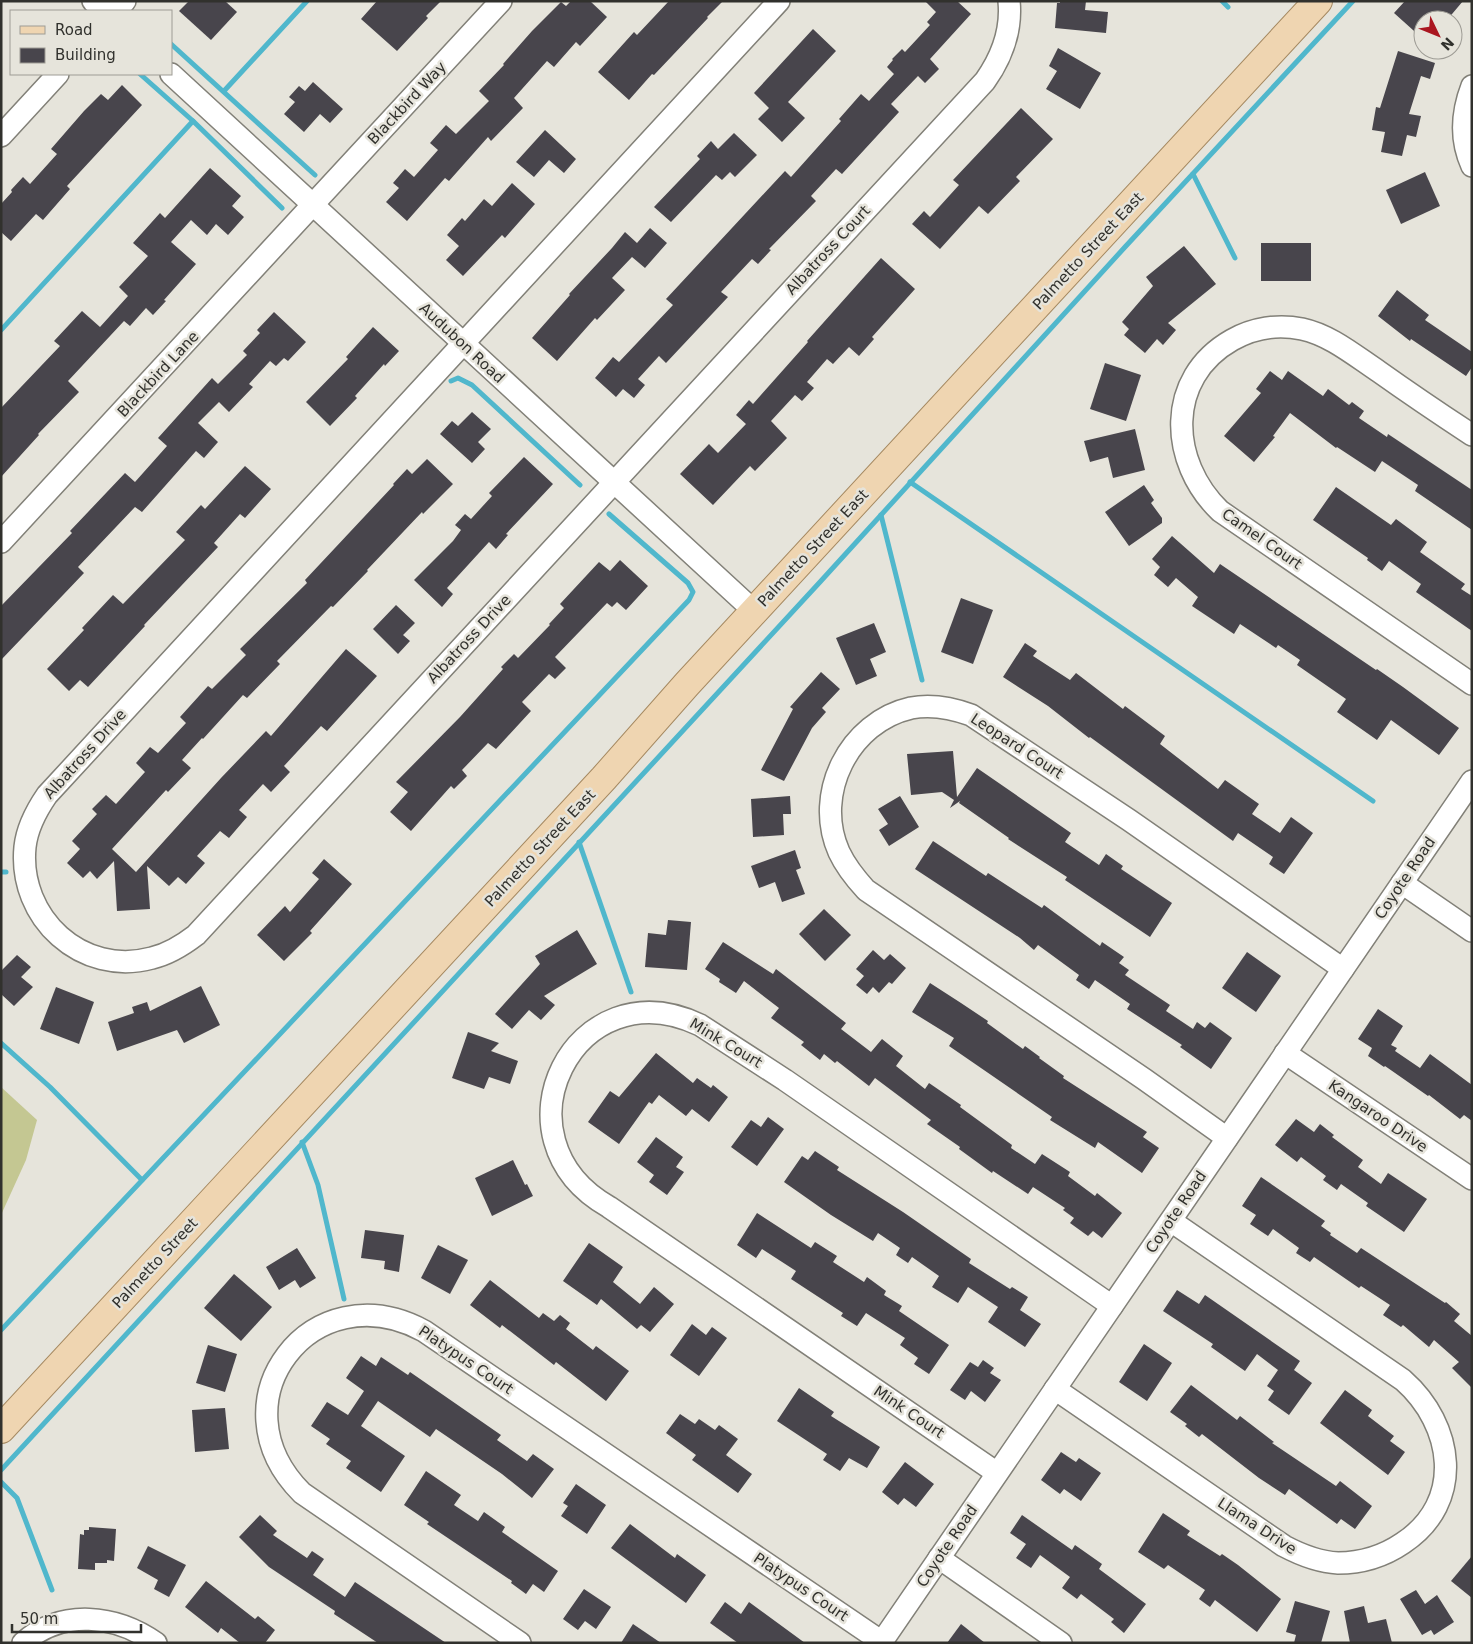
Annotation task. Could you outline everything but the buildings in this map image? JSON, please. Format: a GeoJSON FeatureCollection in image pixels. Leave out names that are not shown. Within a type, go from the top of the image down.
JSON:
{"type":"FeatureCollection","features":[{"type":"Feature","properties":{"kind":"main road","name":"Palmetto Street East"},"geometry":{"type":"LineString","coordinates":[[309,1097],[604,778],[754,611],[1318,1]]}},
{"type":"Feature","properties":{"kind":"main road","name":"Palmetto Street"},"geometry":{"type":"LineString","coordinates":[[1,1428],[309,1097]]}},
{"type":"Feature","properties":{"kind":"street"},"geometry":{"type":"LineString","coordinates":[[93,1],[103,10]]}},
{"type":"Feature","properties":{"kind":"street","name":"Blackbird Way"},"geometry":{"type":"LineString","coordinates":[[313,205],[501,1]]}},
{"type":"Feature","properties":{"kind":"street"},"geometry":{"type":"LineString","coordinates":[[463,344],[779,1]]}},
{"type":"Feature","properties":{"kind":"street","name":"Albatross Court"},"geometry":{"type":"LineString","coordinates":[[613,483],[985,81],[998,60],[1007,37],[1009,1]]}},
{"type":"Feature","properties":{"kind":"street"},"geometry":{"type":"LineString","coordinates":[[1,136],[57,75]]}},
{"type":"Feature","properties":{"kind":"street","name":"Audubon Road"},"geometry":{"type":"LineString","coordinates":[[172,75],[754,611]]}},
{"type":"Feature","properties":{"kind":"street"},"geometry":{"type":"LineString","coordinates":[[1472,86],[1464,114],[1465,146],[1472,166]]}},
{"type":"Feature","properties":{"kind":"street","name":"Blackbird Lane"},"geometry":{"type":"LineString","coordinates":[[1,542],[313,205]]}},
{"type":"Feature","properties":{"kind":"street","name":"Camel Court"},"geometry":{"type":"LineString","coordinates":[[1472,435],[1333,341],[1302,329],[1286,327],[1247,333],[1225,344],[1212,354],[1193,380],[1183,410],[1182,424],[1183,445],[1194,478],[1210,501],[1220,511],[1472,684]]}},
{"type":"Feature","properties":{"kind":"street","name":"Albatross Drive"},"geometry":{"type":"LineString","coordinates":[[463,344],[46,795],[33,819],[26,845],[25,859],[27,880],[33,900],[47,924],[59,936],[87,953],[102,958],[127,961],[152,958],[168,953],[196,935],[613,483]]}},
{"type":"Feature","properties":{"kind":"street","name":"Leopard Court"},"geometry":{"type":"LineString","coordinates":[[1227,1138],[866,890],[846,865],[838,851],[831,820],[833,789],[843,760],[851,747],[872,726],[892,715],[913,708],[943,707],[972,715],[1129,820],[1343,969]]}},
{"type":"Feature","properties":{"kind":"street","name":"Coyote Road"},"geometry":{"type":"LineString","coordinates":[[881,1642],[1472,781]]}},
{"type":"Feature","properties":{"kind":"street"},"geometry":{"type":"LineString","coordinates":[[1402,883],[1472,931]]}},
{"type":"Feature","properties":{"kind":"street","name":"Mink Court"},"geometry":{"type":"LineString","coordinates":[[997,1473],[595,1199],[582,1188],[562,1162],[552,1131],[550,1114],[556,1082],[572,1052],[592,1032],[604,1024],[624,1016],[645,1012],[660,1012],[687,1019],[700,1025],[785,1080],[1112,1306]]}},
{"type":"Feature","properties":{"kind":"street","name":"Kangaroo Drive"},"geometry":{"type":"LineString","coordinates":[[1285,1053],[1472,1179]]}},
{"type":"Feature","properties":{"kind":"street","name":"Llama Drive"},"geometry":{"type":"LineString","coordinates":[[1055,1389],[1284,1546],[1301,1554],[1319,1560],[1338,1562],[1356,1562],[1375,1558],[1394,1550],[1410,1538],[1428,1519],[1441,1499],[1445,1477],[1445,1455],[1438,1427],[1424,1401],[1403,1380],[1170,1221]]}},
{"type":"Feature","properties":{"kind":"street","name":"Platypus Court"},"geometry":{"type":"LineString","coordinates":[[520,1643],[302,1493],[281,1469],[269,1439],[266,1416],[269,1392],[282,1362],[303,1338],[316,1329],[346,1317],[378,1315],[410,1323],[881,1642]]}},
{"type":"Feature","properties":{"kind":"street"},"geometry":{"type":"LineString","coordinates":[[939,1558],[1060,1643]]}},
{"type":"Feature","properties":{"kind":"street"},"geometry":{"type":"LineString","coordinates":[[23,1643],[54,1625],[85,1619],[116,1622],[131,1628],[156,1643]]}},
{"type":"Feature","properties":{"kind":"green space"},"geometry":{"type":"Polygon","coordinates":[[[1,1087],[37,1120],[26,1160],[1,1215],[1,1087]]]}},
{"type":"Feature","properties":{"kind":"waterway"},"geometry":{"type":"LineString","coordinates":[[224,91],[307,1]]}},
{"type":"Feature","properties":{"kind":"waterway"},"geometry":{"type":"LineString","coordinates":[[1222,1],[1228,7]]}},
{"type":"Feature","properties":{"kind":"waterway"},"geometry":{"type":"LineString","coordinates":[[1,1470],[1353,1]]}},
{"type":"Feature","properties":{"kind":"waterway"},"geometry":{"type":"LineString","coordinates":[[172,45],[315,175]]}},
{"type":"Feature","properties":{"kind":"waterway"},"geometry":{"type":"LineString","coordinates":[[141,75],[193,121],[282,208]]}},
{"type":"Feature","properties":{"kind":"waterway"},"geometry":{"type":"LineString","coordinates":[[1,330],[193,121]]}},
{"type":"Feature","properties":{"kind":"waterway"},"geometry":{"type":"LineString","coordinates":[[1193,174],[1235,258]]}},
{"type":"Feature","properties":{"kind":"waterway"},"geometry":{"type":"LineString","coordinates":[[451,381],[458,378],[472,385],[580,485]]}},
{"type":"Feature","properties":{"kind":"waterway"},"geometry":{"type":"LineString","coordinates":[[910,482],[1373,801]]}},
{"type":"Feature","properties":{"kind":"waterway"},"geometry":{"type":"LineString","coordinates":[[1,1330],[689,600],[693,592],[688,583],[609,514]]}},
{"type":"Feature","properties":{"kind":"waterway"},"geometry":{"type":"LineString","coordinates":[[881,515],[922,680]]}},
{"type":"Feature","properties":{"kind":"waterway"},"geometry":{"type":"LineString","coordinates":[[579,842],[631,992]]}},
{"type":"Feature","properties":{"kind":"waterway"},"geometry":{"type":"LineString","coordinates":[[1,872],[6,872]]}},
{"type":"Feature","properties":{"kind":"waterway"},"geometry":{"type":"LineString","coordinates":[[1,1043],[50,1087],[142,1180]]}},
{"type":"Feature","properties":{"kind":"waterway"},"geometry":{"type":"LineString","coordinates":[[302,1142],[318,1185],[344,1299]]}},
{"type":"Feature","properties":{"kind":"waterway"},"geometry":{"type":"LineString","coordinates":[[1,1482],[17,1498],[52,1590]]}}]}
